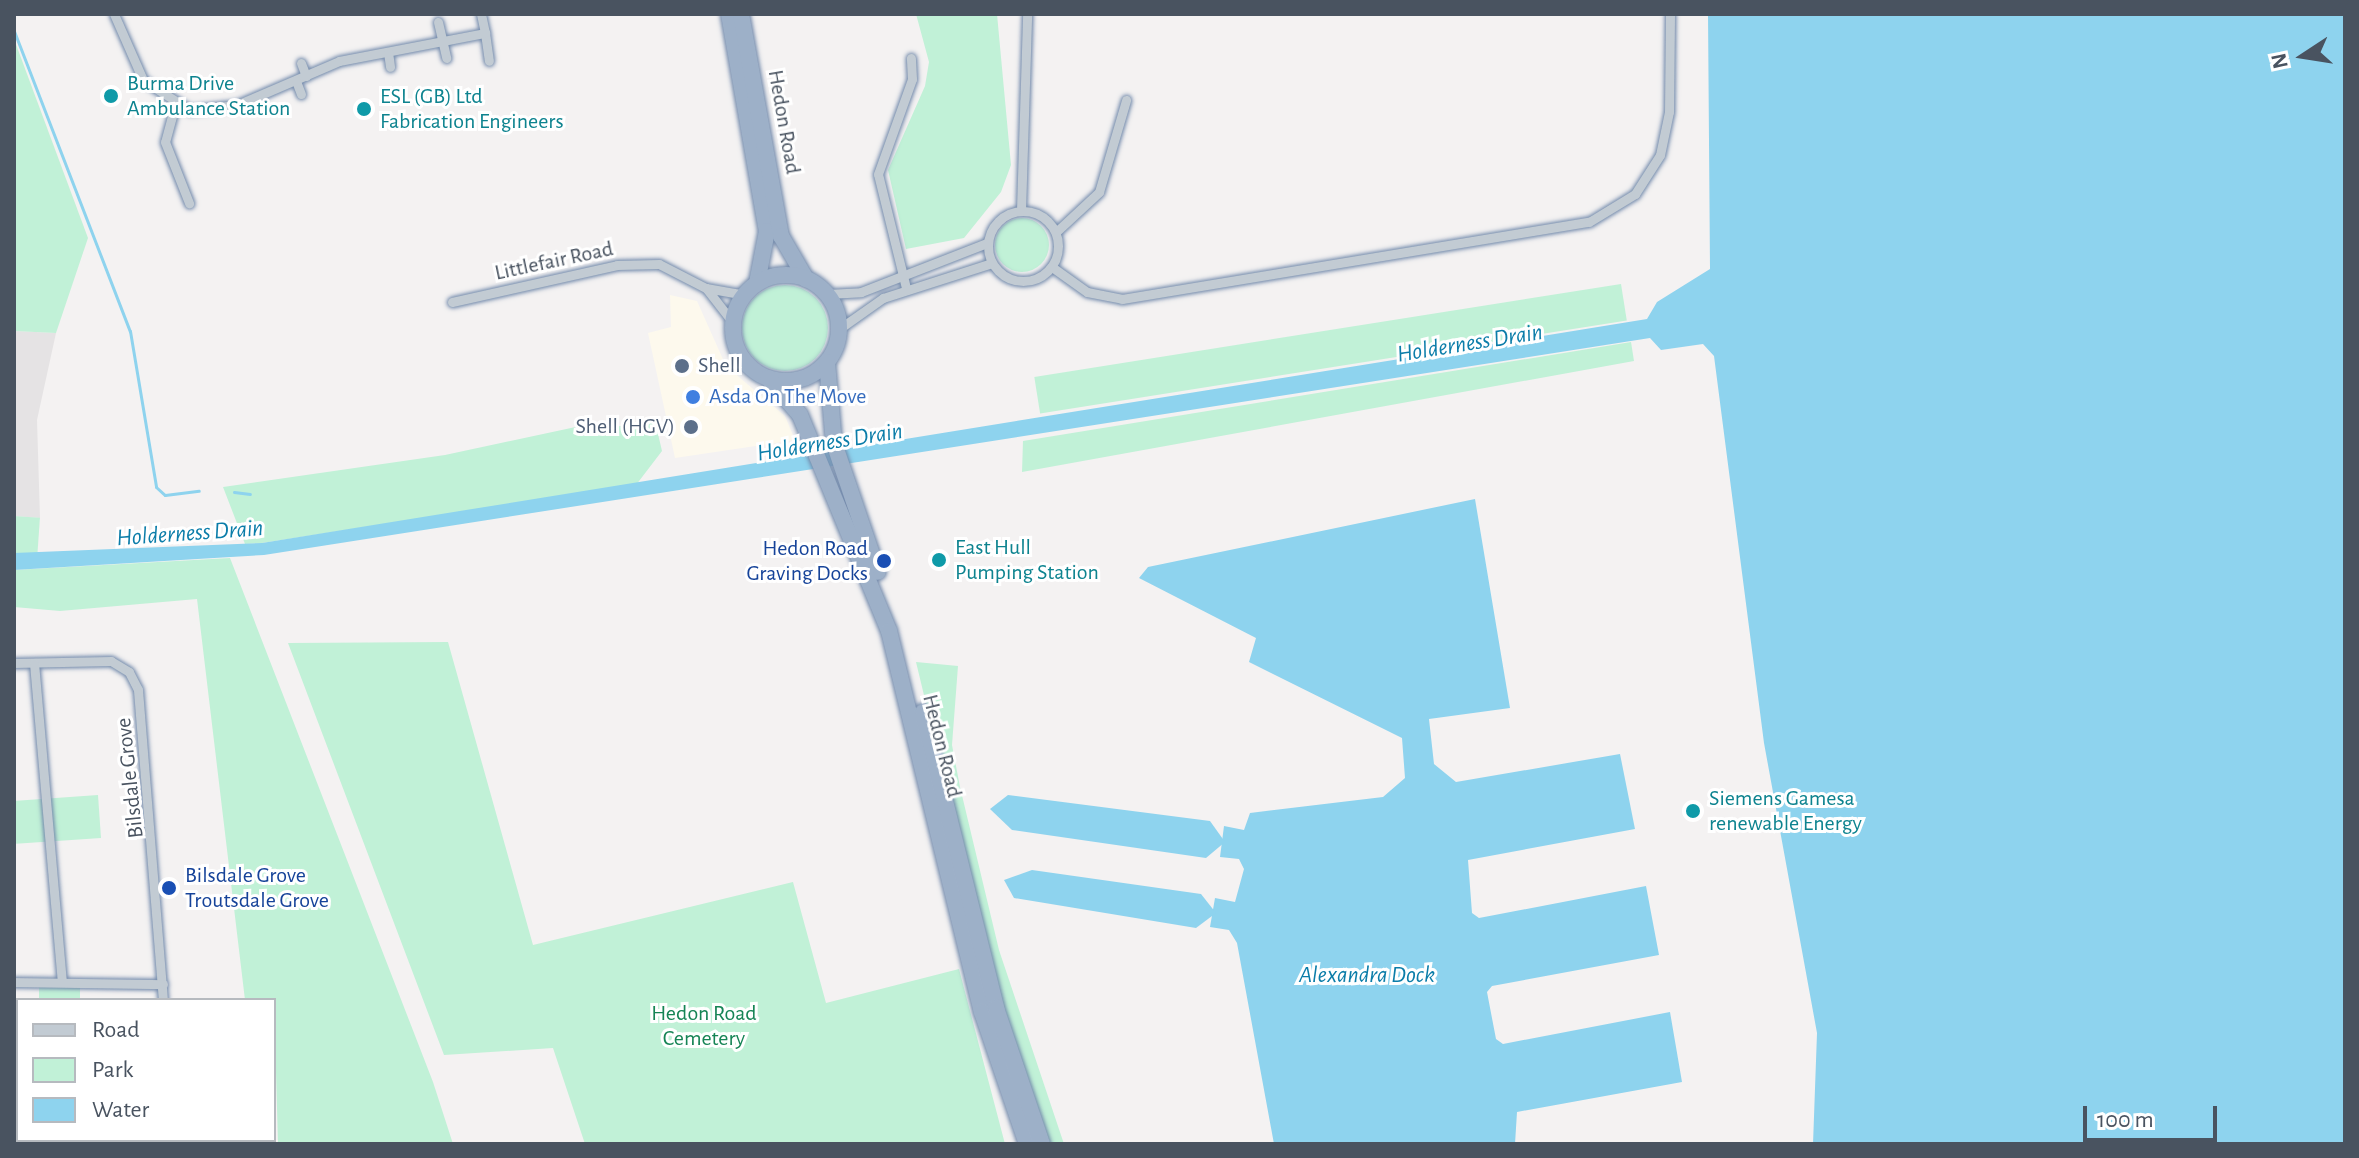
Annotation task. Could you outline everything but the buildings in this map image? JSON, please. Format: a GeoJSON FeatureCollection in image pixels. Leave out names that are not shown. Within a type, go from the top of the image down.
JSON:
{"type":"FeatureCollection","features":[{"type":"Feature","properties":{"kind":"highway","name":"Hedon Road"},"geometry":{"type":"LineString","coordinates":[[729,14],[767,231],[757,283]]}},
{"type":"Feature","properties":{"kind":"highway","name":"Hedon Road"},"geometry":{"type":"LineString","coordinates":[[741,14],[781,236],[806,279]]}},
{"type":"Feature","properties":{"kind":"highway"},"geometry":{"type":"LineString","coordinates":[[806,279],[827,294],[839,329],[827,362],[800,380],[768,378],[742,357],[734,324],[745,295],[757,283],[806,279]]}},
{"type":"Feature","properties":{"kind":"highway","name":"Hedon Road"},"geometry":{"type":"LineString","coordinates":[[827,362],[837,480],[889,631],[982,1012],[1027,1144]]}},
{"type":"Feature","properties":{"kind":"highway","name":"Hedon Road"},"geometry":{"type":"LineString","coordinates":[[768,378],[796,407],[812,444],[837,480],[899,630],[996,1008],[1042,1144]]}},
{"type":"Feature","properties":{"kind":"street"},"geometry":{"type":"LineString","coordinates":[[114,14],[143,80],[175,105],[212,112],[276,90],[339,61],[485,33]]}},
{"type":"Feature","properties":{"kind":"street"},"geometry":{"type":"LineString","coordinates":[[481,14],[489,61]]}},
{"type":"Feature","properties":{"kind":"street"},"geometry":{"type":"LineString","coordinates":[[1021,210],[1027,14]]}},
{"type":"Feature","properties":{"kind":"street"},"geometry":{"type":"LineString","coordinates":[[1052,267],[1087,292],[1122,299],[1589,222],[1635,194],[1660,155],[1669,112],[1670,14]]}},
{"type":"Feature","properties":{"kind":"street"},"geometry":{"type":"LineString","coordinates":[[438,22],[446,58]]}},
{"type":"Feature","properties":{"kind":"street"},"geometry":{"type":"LineString","coordinates":[[337,49],[339,61]]}},
{"type":"Feature","properties":{"kind":"street"},"geometry":{"type":"LineString","coordinates":[[388,52],[390,67]]}},
{"type":"Feature","properties":{"kind":"street"},"geometry":{"type":"LineString","coordinates":[[906,288],[901,278],[878,174],[912,79],[911,58]]}},
{"type":"Feature","properties":{"kind":"street"},"geometry":{"type":"LineString","coordinates":[[301,63],[301,94]]}},
{"type":"Feature","properties":{"kind":"street"},"geometry":{"type":"LineString","coordinates":[[1052,267],[1056,232],[1099,192],[1126,100]]}},
{"type":"Feature","properties":{"kind":"street"},"geometry":{"type":"LineString","coordinates":[[175,105],[165,142],[189,203]]}},
{"type":"Feature","properties":{"kind":"street"},"geometry":{"type":"LineString","coordinates":[[1052,267],[1020,281],[992,263],[987,243],[998,220],[1021,210],[1042,215],[1056,232]]}},
{"type":"Feature","properties":{"kind":"street"},"geometry":{"type":"LineString","coordinates":[[827,294],[901,278],[987,243]]}},
{"type":"Feature","properties":{"kind":"street","name":"Littlefair Road"},"geometry":{"type":"LineString","coordinates":[[452,302],[635,263],[659,264],[706,288],[745,295]]}},
{"type":"Feature","properties":{"kind":"street"},"geometry":{"type":"LineString","coordinates":[[839,329],[906,288],[992,263]]}},
{"type":"Feature","properties":{"kind":"street","name":"Littlefair Road"},"geometry":{"type":"LineString","coordinates":[[706,288],[734,324]]}},
{"type":"Feature","properties":{"kind":"street","name":"Bilsdale Grove"},"geometry":{"type":"LineString","coordinates":[[14,663],[111,661],[129,672],[138,690],[163,998]]}},
{"type":"Feature","properties":{"kind":"street"},"geometry":{"type":"LineString","coordinates":[[34,663],[62,982]]}},
{"type":"Feature","properties":{"kind":"street"},"geometry":{"type":"LineString","coordinates":[[14,982],[163,984]]}},
{"type":"Feature","properties":{"kind":"shaded area"},"geometry":{"type":"Polygon","coordinates":[[[670,295],[697,301],[726,366],[785,416],[795,440],[675,458],[648,333],[671,327],[670,295]]]}},
{"type":"Feature","properties":{"kind":"shaded area"},"geometry":{"type":"Polygon","coordinates":[[[14,331],[56,333],[37,420],[40,518],[14,516],[14,331]]]}},
{"type":"Feature","properties":{"kind":"green space"},"geometry":{"type":"Polygon","coordinates":[[[916,14],[997,14],[1011,165],[1001,192],[964,238],[906,249],[888,170],[925,86],[929,62],[916,14]]]}},
{"type":"Feature","properties":{"kind":"green space"},"geometry":{"type":"Polygon","coordinates":[[[14,39],[88,238],[56,333],[14,331],[14,39]]]}},
{"type":"Feature","properties":{"kind":"green space"},"geometry":{"type":"Polygon","coordinates":[[[1022,218],[1041,226],[1049,245],[1041,264],[1022,272],[1003,264],[995,245],[1003,226],[1022,218]]]}},
{"type":"Feature","properties":{"kind":"green space"},"geometry":{"type":"Polygon","coordinates":[[[1621,284],[1627,321],[1040,413],[1034,377],[1621,284]]]}},
{"type":"Feature","properties":{"kind":"green space"},"geometry":{"type":"Polygon","coordinates":[[[785,285],[809,292],[821,304],[828,328],[821,352],[809,364],[785,371],[761,364],[749,352],[742,328],[749,304],[761,292],[785,285]]]}},
{"type":"Feature","properties":{"kind":"green space"},"geometry":{"type":"Polygon","coordinates":[[[1631,342],[1634,361],[1022,472],[1023,441],[1631,342]]]}},
{"type":"Feature","properties":{"kind":"green space"},"geometry":{"type":"Polygon","coordinates":[[[655,421],[662,451],[636,485],[262,543],[245,544],[223,487],[445,455],[585,425],[586,431],[655,421]]]}},
{"type":"Feature","properties":{"kind":"green space"},"geometry":{"type":"Polygon","coordinates":[[[14,516],[40,518],[37,555],[14,553],[14,516]]]}},
{"type":"Feature","properties":{"kind":"green space"},"geometry":{"type":"Polygon","coordinates":[[[230,558],[433,1082],[453,1144],[278,1144],[276,998],[245,998],[197,599],[60,611],[14,607],[14,570],[230,558]]]}},
{"type":"Feature","properties":{"kind":"green space","name":"Hedon Road Cemetery"},"geometry":{"type":"Polygon","coordinates":[[[448,642],[533,945],[793,882],[826,1003],[959,969],[1005,1144],[585,1144],[553,1048],[444,1055],[288,643],[448,642]]]}},
{"type":"Feature","properties":{"kind":"green space"},"geometry":{"type":"Polygon","coordinates":[[[916,662],[958,666],[952,745],[960,787],[999,950],[1064,1144],[1045,1144],[999,1007],[916,662]]]}},
{"type":"Feature","properties":{"kind":"green space"},"geometry":{"type":"Polygon","coordinates":[[[98,795],[101,838],[16,844],[14,801],[98,795]]]}},
{"type":"Feature","properties":{"kind":"green space"},"geometry":{"type":"Polygon","coordinates":[[[39,982],[80,982],[80,998],[39,998],[39,982]]]}},
{"type":"Feature","properties":{"kind":"water"},"geometry":{"type":"Polygon","coordinates":[[[1708,14],[2345,14],[2345,1144],[1813,1144],[1817,1033],[1764,743],[1714,356],[1703,344],[1661,350],[1650,338],[264,555],[14,570],[14,553],[262,543],[1647,319],[1657,302],[1710,269],[1708,14]]]}},
{"type":"Feature","properties":{"kind":"water","name":"Alexandra Dock"},"geometry":{"type":"Polygon","coordinates":[[[1475,499],[1510,708],[1429,719],[1434,764],[1456,782],[1620,754],[1635,829],[1468,860],[1472,913],[1479,918],[1646,886],[1659,955],[1492,986],[1487,992],[1496,1039],[1503,1044],[1670,1012],[1682,1082],[1517,1112],[1515,1144],[1274,1144],[1237,943],[1229,930],[1210,927],[1215,898],[1235,902],[1244,869],[1239,859],[1220,857],[1224,826],[1244,830],[1250,813],[1383,797],[1405,778],[1402,738],[1249,662],[1256,638],[1139,578],[1148,567],[1475,499]]]}},
{"type":"Feature","properties":{"kind":"water"},"geometry":{"type":"Polygon","coordinates":[[[1008,795],[1210,821],[1225,842],[1206,858],[1012,830],[990,809],[1008,795]]]}},
{"type":"Feature","properties":{"kind":"water"},"geometry":{"type":"Polygon","coordinates":[[[1032,870],[1201,894],[1216,913],[1196,928],[1014,898],[1004,880],[1032,870]]]}},
{"type":"Feature","properties":{"kind":"waterway"},"geometry":{"type":"LineString","coordinates":[[14,31],[130,331],[156,487],[165,495],[199,491]]}},
{"type":"Feature","properties":{"kind":"waterway"},"geometry":{"type":"LineString","coordinates":[[234,492],[250,494]]}},
{"type":"Feature","properties":{"kind":"place","name":"Burma Drive Ambulance Station"},"geometry":{"type":"Point","coordinates":[111,96]}},
{"type":"Feature","properties":{"kind":"place","name":"ESL (GB) Ltd Fabrication Engineers"},"geometry":{"type":"Point","coordinates":[364,109]}},
{"type":"Feature","properties":{"kind":"place","name":"Shell"},"geometry":{"type":"Point","coordinates":[682,366]}},
{"type":"Feature","properties":{"kind":"place","name":"Asda On The Move"},"geometry":{"type":"Point","coordinates":[693,397]}},
{"type":"Feature","properties":{"kind":"place","name":"Shell (HGV)"},"geometry":{"type":"Point","coordinates":[691,427]}},
{"type":"Feature","properties":{"kind":"place","name":"East Hull Pumping Station"},"geometry":{"type":"Point","coordinates":[939,560]}},
{"type":"Feature","properties":{"kind":"place","name":"Hedon Road Graving Docks"},"geometry":{"type":"Point","coordinates":[884,561]}},
{"type":"Feature","properties":{"kind":"place","name":"Siemens Gamesa renewable Energy"},"geometry":{"type":"Point","coordinates":[1693,811]}},
{"type":"Feature","properties":{"kind":"place","name":"Bilsdale Grove Troutsdale Grove"},"geometry":{"type":"Point","coordinates":[169,888]}},
{"type":"Feature","properties":{"kind":"water label","name":"Holderness Drain"},"geometry":{"type":"Point","coordinates":[1470,344]}},
{"type":"Feature","properties":{"kind":"water label","name":"Holderness Drain"},"geometry":{"type":"Point","coordinates":[830,443]}},
{"type":"Feature","properties":{"kind":"water label","name":"Holderness Drain"},"geometry":{"type":"Point","coordinates":[190,534]}}]}
